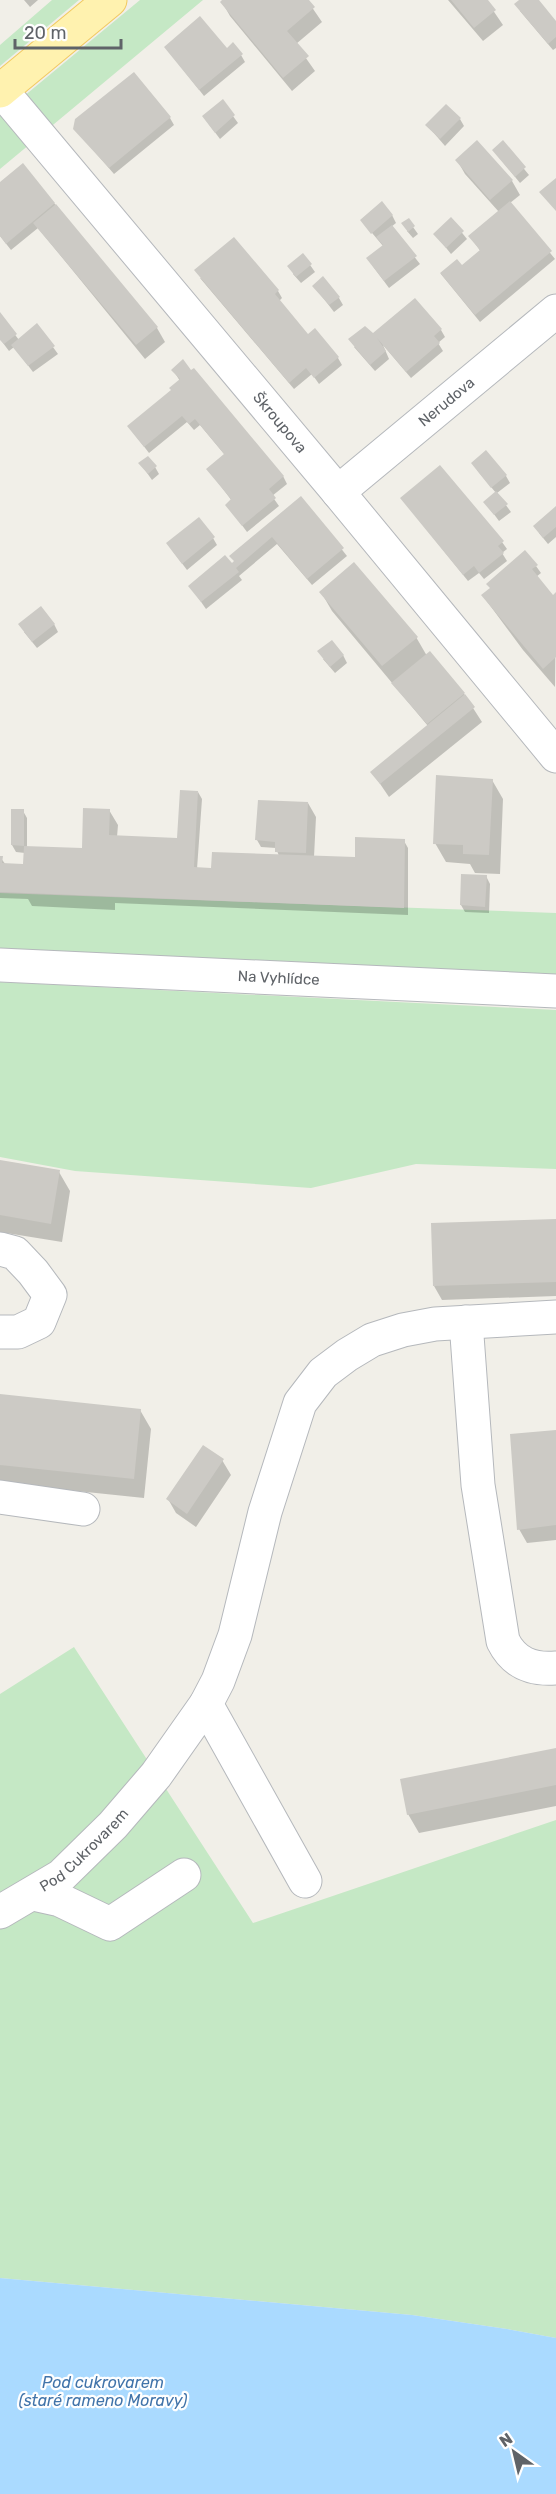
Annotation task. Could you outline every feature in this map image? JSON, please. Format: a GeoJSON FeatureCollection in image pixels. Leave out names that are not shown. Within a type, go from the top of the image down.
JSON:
{"type":"FeatureCollection","features":[{"type":"Feature","properties":{"kind":"main road"},"geometry":{"type":"LineString","coordinates":[[1,90],[110,0]]}},
{"type":"Feature","properties":{"kind":"street","name":"Škroupova"},"geometry":{"type":"LineString","coordinates":[[1,90],[556,756]]}},
{"type":"Feature","properties":{"kind":"street","name":"Nerudova"},"geometry":{"type":"LineString","coordinates":[[338,492],[556,311]]}},
{"type":"Feature","properties":{"kind":"street","name":"Na Vyhlídce"},"geometry":{"type":"LineString","coordinates":[[0,965],[556,991]]}},
{"type":"Feature","properties":{"kind":"street"},"geometry":{"type":"LineString","coordinates":[[0,1249],[15,1253],[50,1295],[39,1322],[18,1332],[0,1332]]}},
{"type":"Feature","properties":{"kind":"street","name":"Pod Cukrovarem"},"geometry":{"type":"LineString","coordinates":[[0,1912],[60,1876],[113,1825],[156,1775],[206,1704],[218,1681],[235,1635],[266,1512],[300,1403],[323,1373],[372,1340],[403,1330],[435,1324],[556,1317]]}},
{"type":"Feature","properties":{"kind":"street"},"geometry":{"type":"LineString","coordinates":[[466,1322],[478,1485],[503,1641],[508,1651],[527,1666],[539,1669],[556,1668]]}},
{"type":"Feature","properties":{"kind":"street"},"geometry":{"type":"LineString","coordinates":[[0,1497],[83,1509]]}},
{"type":"Feature","properties":{"kind":"street"},"geometry":{"type":"LineString","coordinates":[[206,1704],[305,1881]]}},
{"type":"Feature","properties":{"kind":"street"},"geometry":{"type":"LineString","coordinates":[[33,1894],[60,1900],[110,1924],[184,1875]]}},
{"type":"Feature","properties":{"kind":"green space"},"geometry":{"type":"Polygon","coordinates":[[[52,0],[79,0],[0,66],[0,45],[52,0]]]}},
{"type":"Feature","properties":{"kind":"green space"},"geometry":{"type":"Polygon","coordinates":[[[140,0],[203,0],[0,169],[0,116],[140,0]]]}},
{"type":"Feature","properties":{"kind":"green space"},"geometry":{"type":"Polygon","coordinates":[[[0,893],[556,913],[556,978],[0,956],[0,893]]]}},
{"type":"Feature","properties":{"kind":"green space"},"geometry":{"type":"Polygon","coordinates":[[[0,982],[556,1010],[556,1169],[416,1164],[311,1188],[75,1171],[0,1157],[0,982]]]}},
{"type":"Feature","properties":{"kind":"green space"},"geometry":{"type":"Polygon","coordinates":[[[74,1647],[253,1923],[556,1820],[556,2338],[412,2315],[0,2278],[0,1694],[74,1647]]]}},
{"type":"Feature","properties":{"kind":"water","name":"Pod cukrovarem (staré rameno Moravy)"},"geometry":{"type":"Polygon","coordinates":[[[0,2278],[412,2315],[556,2338],[556,2494],[0,2494],[0,2278]]]}},
{"type":"Feature","properties":{"kind":"building"},"geometry":{"type":"Polygon","coordinates":[[[222,0],[309,0],[315,7],[287,31],[309,56],[283,78],[220,2],[222,0]]]}},
{"type":"Feature","properties":{"kind":"building"},"geometry":{"type":"Polygon","coordinates":[[[451,0],[488,0],[496,10],[474,28],[451,0]]]}},
{"type":"Feature","properties":{"kind":"building"},"geometry":{"type":"Polygon","coordinates":[[[519,0],[539,0],[556,21],[556,37],[548,44],[514,4],[519,0]]]}},
{"type":"Feature","properties":{"kind":"building"},"geometry":{"type":"Polygon","coordinates":[[[200,16],[227,48],[233,42],[243,54],[199,90],[164,47],[200,16]]]}},
{"type":"Feature","properties":{"kind":"building"},"geometry":{"type":"Polygon","coordinates":[[[134,72],[171,117],[109,168],[73,129],[75,119],[134,72]]]}},
{"type":"Feature","properties":{"kind":"building"},"geometry":{"type":"Polygon","coordinates":[[[223,99],[235,115],[215,133],[202,116],[223,99]]]}},
{"type":"Feature","properties":{"kind":"building"},"geometry":{"type":"Polygon","coordinates":[[[446,104],[461,118],[440,139],[425,125],[446,104]]]}},
{"type":"Feature","properties":{"kind":"building"},"geometry":{"type":"Polygon","coordinates":[[[477,140],[513,180],[490,200],[455,160],[477,140]]]}},
{"type":"Feature","properties":{"kind":"building"},"geometry":{"type":"Polygon","coordinates":[[[503,140],[526,167],[515,177],[492,150],[503,140]]]}},
{"type":"Feature","properties":{"kind":"building"},"geometry":{"type":"Polygon","coordinates":[[[23,163],[55,203],[6,244],[0,236],[0,182],[23,163]]]}},
{"type":"Feature","properties":{"kind":"building"},"geometry":{"type":"Polygon","coordinates":[[[556,178],[556,211],[539,192],[556,178]]]}},
{"type":"Feature","properties":{"kind":"building"},"geometry":{"type":"Polygon","coordinates":[[[382,201],[393,215],[371,234],[360,220],[382,201]]]}},
{"type":"Feature","properties":{"kind":"building"},"geometry":{"type":"Polygon","coordinates":[[[510,201],[552,251],[475,315],[440,273],[457,259],[462,265],[480,250],[468,236],[510,201]]]}},
{"type":"Feature","properties":{"kind":"building"},"geometry":{"type":"Polygon","coordinates":[[[56,204],[158,327],[136,345],[33,223],[56,204]]]}},
{"type":"Feature","properties":{"kind":"building"},"geometry":{"type":"Polygon","coordinates":[[[451,217],[464,231],[446,248],[433,234],[451,217]]]}},
{"type":"Feature","properties":{"kind":"building"},"geometry":{"type":"Polygon","coordinates":[[[409,218],[415,226],[408,232],[401,223],[409,218]]]}},
{"type":"Feature","properties":{"kind":"building"},"geometry":{"type":"Polygon","coordinates":[[[392,225],[417,256],[384,281],[366,258],[383,245],[376,237],[392,225]]]}},
{"type":"Feature","properties":{"kind":"building"},"geometry":{"type":"Polygon","coordinates":[[[234,237],[279,290],[275,294],[308,334],[315,328],[339,357],[314,378],[306,368],[289,383],[194,270],[234,237]]]}},
{"type":"Feature","properties":{"kind":"building"},"geometry":{"type":"Polygon","coordinates":[[[303,253],[312,264],[296,277],[287,266],[303,253]]]}},
{"type":"Feature","properties":{"kind":"building"},"geometry":{"type":"Polygon","coordinates":[[[323,276],[340,297],[329,305],[312,286],[323,276]]]}},
{"type":"Feature","properties":{"kind":"building"},"geometry":{"type":"Polygon","coordinates":[[[415,298],[442,329],[434,336],[440,343],[406,372],[377,338],[386,351],[370,365],[348,339],[365,326],[373,333],[415,298]]]}},
{"type":"Feature","properties":{"kind":"building"},"geometry":{"type":"Polygon","coordinates":[[[0,312],[17,334],[4,344],[0,340],[0,312]]]}},
{"type":"Feature","properties":{"kind":"building"},"geometry":{"type":"Polygon","coordinates":[[[37,323],[55,346],[28,366],[11,345],[37,323]]]}},
{"type":"Feature","properties":{"kind":"building"},"geometry":{"type":"Polygon","coordinates":[[[183,359],[191,370],[194,368],[284,476],[269,489],[276,498],[242,526],[225,505],[231,499],[206,469],[224,454],[195,419],[189,424],[182,416],[144,447],[127,426],[171,390],[169,388],[180,379],[171,370],[183,359]]]}},
{"type":"Feature","properties":{"kind":"building"},"geometry":{"type":"Polygon","coordinates":[[[486,450],[507,475],[491,488],[471,463],[486,450]]]}},
{"type":"Feature","properties":{"kind":"building"},"geometry":{"type":"Polygon","coordinates":[[[148,456],[157,466],[148,474],[138,463],[148,456]]]}},
{"type":"Feature","properties":{"kind":"building"},"geometry":{"type":"Polygon","coordinates":[[[440,465],[504,541],[498,546],[504,553],[479,573],[474,566],[463,575],[400,498],[440,465]]]}},
{"type":"Feature","properties":{"kind":"building"},"geometry":{"type":"Polygon","coordinates":[[[496,491],[508,504],[494,515],[483,502],[496,491]]]}},
{"type":"Feature","properties":{"kind":"building"},"geometry":{"type":"Polygon","coordinates":[[[301,496],[344,548],[307,579],[272,537],[236,568],[239,572],[201,602],[188,586],[225,555],[232,563],[234,561],[229,556],[301,496]]]}},
{"type":"Feature","properties":{"kind":"building"},"geometry":{"type":"Polygon","coordinates":[[[556,506],[556,527],[543,538],[533,526],[556,506]]]}},
{"type":"Feature","properties":{"kind":"building"},"geometry":{"type":"Polygon","coordinates":[[[199,517],[215,537],[182,564],[166,543],[199,517]]]}},
{"type":"Feature","properties":{"kind":"building"},"geometry":{"type":"Polygon","coordinates":[[[525,550],[538,565],[532,569],[553,595],[556,592],[556,657],[543,669],[481,595],[490,588],[486,584],[525,550]]]}},
{"type":"Feature","properties":{"kind":"building"},"geometry":{"type":"Polygon","coordinates":[[[354,562],[418,637],[382,666],[319,592],[354,562]]]}},
{"type":"Feature","properties":{"kind":"building"},"geometry":{"type":"Polygon","coordinates":[[[41,606],[55,624],[32,642],[18,624],[41,606]]]}},
{"type":"Feature","properties":{"kind":"building"},"geometry":{"type":"Polygon","coordinates":[[[332,640],[344,655],[330,667],[317,651],[332,640]]]}},
{"type":"Feature","properties":{"kind":"building"},"geometry":{"type":"Polygon","coordinates":[[[430,651],[465,693],[427,724],[391,683],[430,651]]]}},
{"type":"Feature","properties":{"kind":"building"},"geometry":{"type":"Polygon","coordinates":[[[465,694],[475,707],[380,784],[370,772],[465,694]]]}},
{"type":"Feature","properties":{"kind":"building"},"geometry":{"type":"Polygon","coordinates":[[[436,775],[493,779],[489,855],[463,854],[463,845],[433,844],[436,775]]]}},
{"type":"Feature","properties":{"kind":"building"},"geometry":{"type":"Polygon","coordinates":[[[180,790],[198,791],[194,867],[211,868],[212,852],[355,857],[355,837],[405,839],[404,908],[0,892],[0,856],[3,856],[2,863],[23,864],[24,846],[82,848],[83,808],[110,809],[109,835],[177,838],[180,790]]]}},
{"type":"Feature","properties":{"kind":"building"},"geometry":{"type":"Polygon","coordinates":[[[258,800],[308,802],[306,853],[275,852],[275,842],[255,840],[258,800]]]}},
{"type":"Feature","properties":{"kind":"building"},"geometry":{"type":"Polygon","coordinates":[[[11,809],[24,809],[24,846],[11,845],[11,809]]]}},
{"type":"Feature","properties":{"kind":"building"},"geometry":{"type":"Polygon","coordinates":[[[461,874],[487,875],[485,907],[460,905],[461,874]]]}},
{"type":"Feature","properties":{"kind":"building"},"geometry":{"type":"Polygon","coordinates":[[[0,1160],[60,1170],[51,1224],[0,1215],[0,1160]]]}},
{"type":"Feature","properties":{"kind":"building"},"geometry":{"type":"Polygon","coordinates":[[[556,1219],[556,1282],[433,1286],[431,1223],[556,1219]]]}},
{"type":"Feature","properties":{"kind":"building"},"geometry":{"type":"Polygon","coordinates":[[[0,1394],[141,1409],[134,1479],[0,1465],[0,1394]]]}},
{"type":"Feature","properties":{"kind":"building"},"geometry":{"type":"Polygon","coordinates":[[[556,1430],[556,1525],[517,1530],[510,1434],[556,1430]]]}},
{"type":"Feature","properties":{"kind":"building"},"geometry":{"type":"Polygon","coordinates":[[[203,1445],[224,1459],[187,1514],[166,1499],[203,1445]]]}},
{"type":"Feature","properties":{"kind":"building"},"geometry":{"type":"Polygon","coordinates":[[[556,1748],[556,1785],[407,1815],[400,1779],[556,1748]]]}}]}
